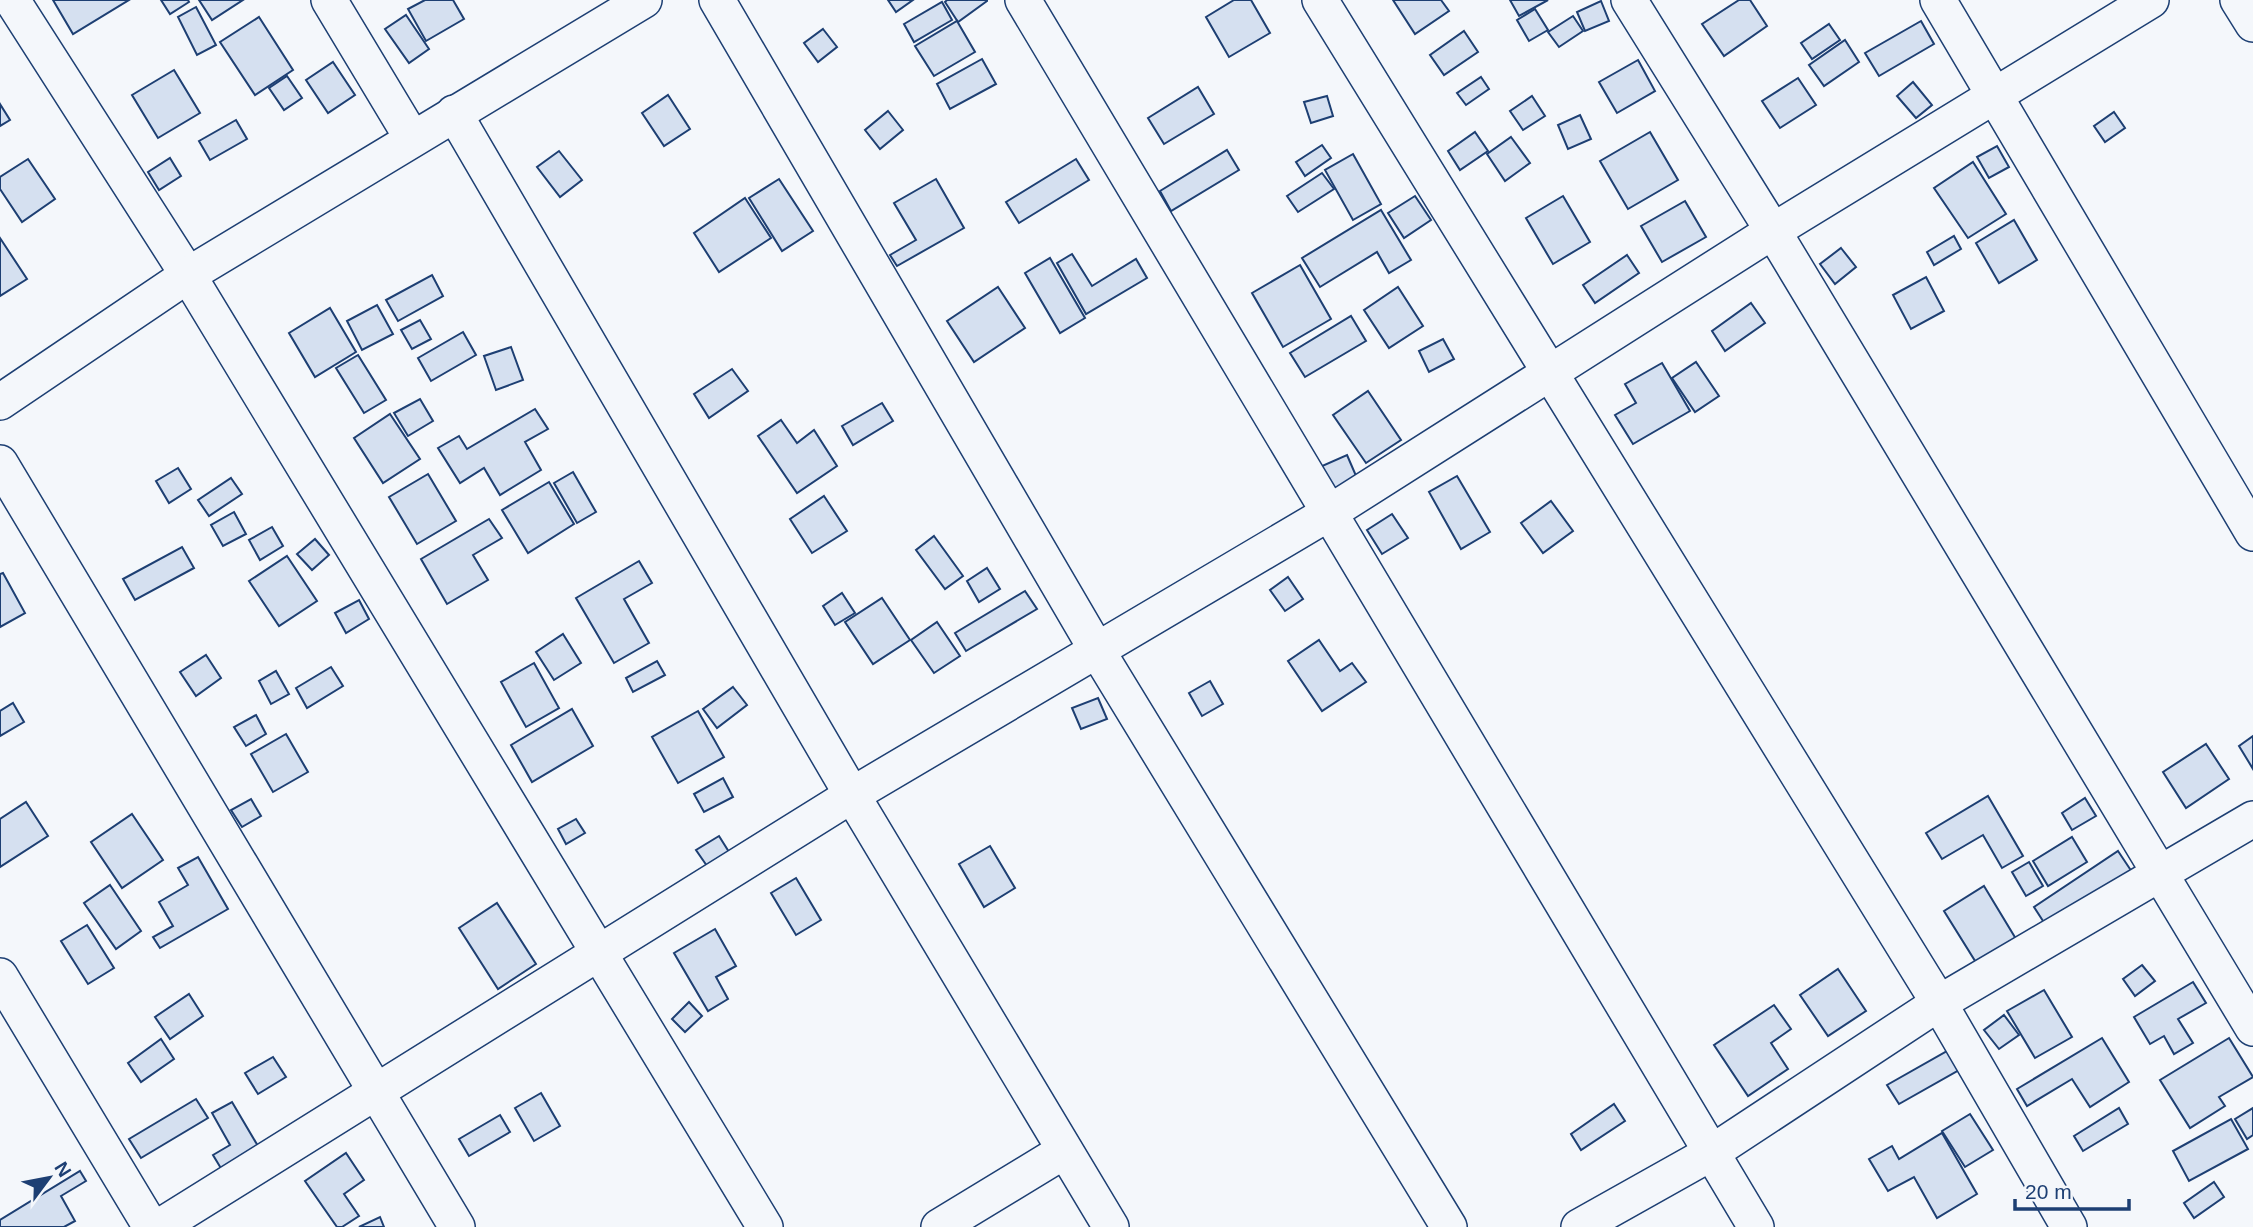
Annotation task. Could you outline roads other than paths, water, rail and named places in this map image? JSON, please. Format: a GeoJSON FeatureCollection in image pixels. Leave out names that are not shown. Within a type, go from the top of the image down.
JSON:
{"type":"FeatureCollection","features":[{"type":"Feature","properties":{"kind":"street"},"geometry":{"type":"LineString","coordinates":[[12,0],[188,275],[765,1227]]}},
{"type":"Feature","properties":{"kind":"street"},"geometry":{"type":"LineString","coordinates":[[329,0],[412,138]]}},
{"type":"Feature","properties":{"kind":"street"},"geometry":{"type":"LineString","coordinates":[[0,402],[188,275],[644,0]]}},
{"type":"Feature","properties":{"kind":"street"},"geometry":{"type":"LineString","coordinates":[[717,0],[1098,652],[1449,1227]]}},
{"type":"Feature","properties":{"kind":"street"},"geometry":{"type":"LineString","coordinates":[[1023,0],[1756,1227]]}},
{"type":"Feature","properties":{"kind":"street"},"geometry":{"type":"LineString","coordinates":[[1320,0],[1939,1003],[2069,1227]]}},
{"type":"Feature","properties":{"kind":"street"},"geometry":{"type":"LineString","coordinates":[[1629,0],[1773,231],[2253,1028]]}},
{"type":"Feature","properties":{"kind":"street"},"geometry":{"type":"LineString","coordinates":[[1938,0],[1996,93],[2253,533]]}},
{"type":"Feature","properties":{"kind":"street"},"geometry":{"type":"LineString","coordinates":[[159,1227],[596,952],[852,795],[1329,513],[1773,231],[2151,0]]}},
{"type":"Feature","properties":{"kind":"street"},"geometry":{"type":"LineString","coordinates":[[2238,0],[2253,24]]}},
{"type":"Feature","properties":{"kind":"street"},"geometry":{"type":"LineString","coordinates":[[454,113],[852,795],[1111,1227]]}},
{"type":"Feature","properties":{"kind":"street"},"geometry":{"type":"LineString","coordinates":[[0,463],[374,1093],[457,1227]]}},
{"type":"Feature","properties":{"kind":"street"},"geometry":{"type":"LineString","coordinates":[[1579,1227],[1711,1153],[1939,1003],[2253,819]]}},
{"type":"Feature","properties":{"kind":"street"},"geometry":{"type":"LineString","coordinates":[[0,976],[151,1227]]}},
{"type":"Feature","properties":{"kind":"street"},"geometry":{"type":"LineString","coordinates":[[939,1227],[1064,1151]]}}]}
